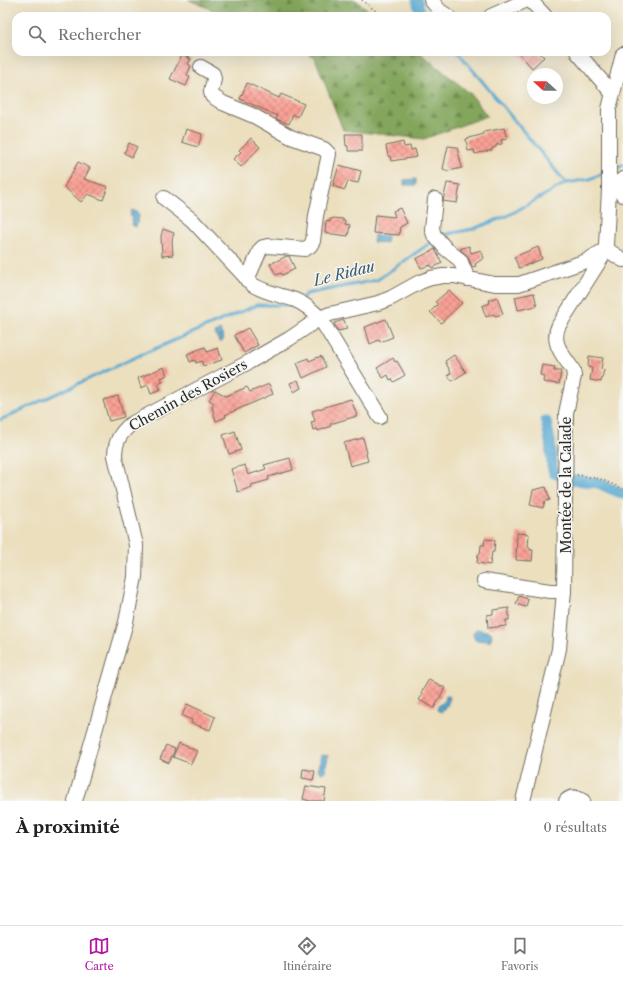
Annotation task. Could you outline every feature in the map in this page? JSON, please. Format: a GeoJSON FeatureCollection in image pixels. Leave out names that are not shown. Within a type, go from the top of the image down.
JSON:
{"type":"FeatureCollection","features":[{"type":"Feature","properties":{"kind":"street"},"geometry":{"type":"LineString","coordinates":[[500,12],[528,0],[532,1],[542,12]]}},
{"type":"Feature","properties":{"kind":"street"},"geometry":{"type":"LineString","coordinates":[[425,1],[442,12]]}},
{"type":"Feature","properties":{"kind":"street"},"geometry":{"type":"LineString","coordinates":[[623,54],[609,109],[614,182],[605,250],[623,260]]}},
{"type":"Feature","properties":{"kind":"street"},"geometry":{"type":"LineString","coordinates":[[580,56],[612,93]]}},
{"type":"Feature","properties":{"kind":"street"},"geometry":{"type":"LineString","coordinates":[[201,67],[213,74],[214,79],[211,92],[212,96],[223,103],[254,116],[291,137],[324,149],[329,154],[316,216],[313,241],[310,246],[305,249],[268,246],[263,247],[260,250],[247,280]]}},
{"type":"Feature","properties":{"kind":"street"},"geometry":{"type":"LineString","coordinates":[[164,198],[192,220],[253,285],[264,291],[299,302],[320,318],[380,417]]}},
{"type":"Feature","properties":{"kind":"street"},"geometry":{"type":"LineString","coordinates":[[435,199],[432,229],[437,238],[460,260],[468,279]]}},
{"type":"Feature","properties":{"kind":"street","name":"Chemin des Rosiers"},"geometry":{"type":"LineString","coordinates":[[75,801],[126,622],[132,592],[136,562],[136,545],[115,456],[115,447],[125,429],[131,424],[249,362],[289,339],[320,318],[378,303],[431,278],[443,276],[495,284],[520,284],[586,260],[605,250]]}},
{"type":"Feature","properties":{"kind":"street","name":"Montée de la Calade"},"geometry":{"type":"LineString","coordinates":[[523,801],[559,649],[564,591],[566,413],[574,376],[573,370],[556,342],[556,332],[605,250]]}},
{"type":"Feature","properties":{"kind":"street"},"geometry":{"type":"LineString","coordinates":[[484,581],[550,591],[564,591]]}},
{"type":"Feature","properties":{"kind":"street"},"geometry":{"type":"LineString","coordinates":[[566,801],[574,797],[583,801]]}},
{"type":"Feature","properties":{"kind":"path"},"geometry":{"type":"LineString","coordinates":[[362,0],[377,12]]}},
{"type":"Feature","properties":{"kind":"path"},"geometry":{"type":"LineString","coordinates":[[565,478],[574,474],[600,479],[623,488]]}},
{"type":"Feature","properties":{"kind":"green space"},"geometry":{"type":"Polygon","coordinates":[[[189,0],[356,0],[370,12],[218,12],[189,0]]]}},
{"type":"Feature","properties":{"kind":"green space"},"geometry":{"type":"Polygon","coordinates":[[[311,56],[424,56],[471,94],[487,116],[424,139],[343,130],[315,58],[311,56]]]}},
{"type":"Feature","properties":{"kind":"water"},"geometry":{"type":"Polygon","coordinates":[[[416,179],[416,185],[404,185],[404,180],[416,179]]]}},
{"type":"Feature","properties":{"kind":"water"},"geometry":{"type":"Polygon","coordinates":[[[132,210],[137,212],[139,216],[136,227],[131,225],[133,217],[130,216],[132,210]]]}},
{"type":"Feature","properties":{"kind":"water"},"geometry":{"type":"Polygon","coordinates":[[[374,235],[387,236],[386,243],[373,242],[374,235]]]}},
{"type":"Feature","properties":{"kind":"water"},"geometry":{"type":"Polygon","coordinates":[[[220,330],[224,339],[219,342],[215,333],[220,330]]]}},
{"type":"Feature","properties":{"kind":"water"},"geometry":{"type":"Polygon","coordinates":[[[476,629],[491,632],[492,636],[490,641],[475,640],[473,634],[476,629]]]}},
{"type":"Feature","properties":{"kind":"water"},"geometry":{"type":"Polygon","coordinates":[[[446,696],[449,696],[450,698],[446,708],[441,712],[437,710],[438,706],[445,701],[446,696]]]}},
{"type":"Feature","properties":{"kind":"water"},"geometry":{"type":"Polygon","coordinates":[[[321,755],[328,756],[325,771],[321,773],[318,770],[321,755]]]}},
{"type":"Feature","properties":{"kind":"building"},"geometry":{"type":"Polygon","coordinates":[[[182,56],[191,59],[188,64],[191,66],[187,75],[190,77],[186,86],[170,79],[182,56]]]}},
{"type":"Feature","properties":{"kind":"building"},"geometry":{"type":"Polygon","coordinates":[[[522,56],[543,56],[544,57],[532,68],[522,56]]]}},
{"type":"Feature","properties":{"kind":"building"},"geometry":{"type":"Polygon","coordinates":[[[247,83],[279,98],[281,94],[304,104],[298,117],[293,114],[289,124],[276,119],[278,116],[240,99],[247,83]]]}},
{"type":"Feature","properties":{"kind":"building"},"geometry":{"type":"Polygon","coordinates":[[[504,128],[507,139],[501,140],[502,144],[496,145],[496,147],[492,148],[492,150],[475,154],[474,150],[468,151],[466,139],[484,134],[484,132],[504,128]]]}},
{"type":"Feature","properties":{"kind":"building"},"geometry":{"type":"Polygon","coordinates":[[[186,129],[202,134],[198,147],[182,142],[186,129]]]}},
{"type":"Feature","properties":{"kind":"building"},"geometry":{"type":"Polygon","coordinates":[[[345,134],[362,134],[362,151],[348,151],[345,134]]]}},
{"type":"Feature","properties":{"kind":"building"},"geometry":{"type":"Polygon","coordinates":[[[251,138],[260,147],[241,167],[233,159],[241,152],[239,150],[251,138]]]}},
{"type":"Feature","properties":{"kind":"building"},"geometry":{"type":"Polygon","coordinates":[[[403,142],[404,147],[410,146],[411,150],[415,149],[417,157],[391,161],[390,156],[388,156],[386,146],[403,142]]]}},
{"type":"Feature","properties":{"kind":"building"},"geometry":{"type":"Polygon","coordinates":[[[129,143],[137,147],[132,157],[124,153],[129,143]]]}},
{"type":"Feature","properties":{"kind":"building"},"geometry":{"type":"Polygon","coordinates":[[[448,146],[457,147],[462,168],[448,171],[443,169],[448,146]]]}},
{"type":"Feature","properties":{"kind":"building"},"geometry":{"type":"Polygon","coordinates":[[[78,162],[90,168],[84,179],[108,187],[103,200],[88,194],[81,202],[64,187],[78,162]]]}},
{"type":"Feature","properties":{"kind":"building"},"geometry":{"type":"Polygon","coordinates":[[[339,165],[361,171],[358,183],[348,181],[345,190],[333,186],[339,165]]]}},
{"type":"Feature","properties":{"kind":"building"},"geometry":{"type":"Polygon","coordinates":[[[447,183],[460,185],[457,203],[443,201],[447,183]]]}},
{"type":"Feature","properties":{"kind":"building"},"geometry":{"type":"Polygon","coordinates":[[[400,208],[407,223],[400,227],[399,235],[373,233],[375,215],[395,217],[393,211],[400,208]]]}},
{"type":"Feature","properties":{"kind":"building"},"geometry":{"type":"Polygon","coordinates":[[[330,219],[343,219],[343,221],[346,221],[345,224],[350,225],[348,236],[325,233],[326,221],[330,222],[330,219]]]}},
{"type":"Feature","properties":{"kind":"building"},"geometry":{"type":"Polygon","coordinates":[[[163,229],[174,233],[172,240],[173,255],[162,256],[161,236],[163,229]]]}},
{"type":"Feature","properties":{"kind":"building"},"geometry":{"type":"Polygon","coordinates":[[[469,246],[471,253],[481,250],[484,258],[475,264],[476,266],[472,267],[468,256],[460,249],[469,246]]]}},
{"type":"Feature","properties":{"kind":"building"},"geometry":{"type":"Polygon","coordinates":[[[538,247],[542,259],[519,268],[514,257],[538,247]]]}},
{"type":"Feature","properties":{"kind":"building"},"geometry":{"type":"Polygon","coordinates":[[[435,249],[442,263],[432,268],[431,265],[421,268],[416,259],[435,249]]]}},
{"type":"Feature","properties":{"kind":"building"},"geometry":{"type":"Polygon","coordinates":[[[289,256],[295,269],[282,275],[281,273],[276,275],[270,264],[289,256]]]}},
{"type":"Feature","properties":{"kind":"building"},"geometry":{"type":"Polygon","coordinates":[[[449,290],[462,303],[441,323],[430,312],[438,304],[435,302],[449,290]]]}},
{"type":"Feature","properties":{"kind":"building"},"geometry":{"type":"Polygon","coordinates":[[[534,293],[537,306],[518,310],[515,297],[534,293]]]}},
{"type":"Feature","properties":{"kind":"building"},"geometry":{"type":"Polygon","coordinates":[[[497,297],[503,314],[495,316],[494,314],[486,317],[482,306],[490,303],[489,300],[497,297]]]}},
{"type":"Feature","properties":{"kind":"building"},"geometry":{"type":"Polygon","coordinates":[[[386,319],[393,337],[380,342],[379,340],[370,344],[365,327],[386,319]]]}},
{"type":"Feature","properties":{"kind":"building"},"geometry":{"type":"Polygon","coordinates":[[[344,320],[347,329],[338,331],[334,323],[344,320]]]}},
{"type":"Feature","properties":{"kind":"building"},"geometry":{"type":"Polygon","coordinates":[[[248,328],[258,345],[244,353],[234,335],[248,328]]]}},
{"type":"Feature","properties":{"kind":"building"},"geometry":{"type":"Polygon","coordinates":[[[205,347],[207,352],[218,348],[222,360],[203,366],[202,361],[196,363],[195,360],[190,362],[187,354],[205,347]]]}},
{"type":"Feature","properties":{"kind":"building"},"geometry":{"type":"Polygon","coordinates":[[[454,355],[466,372],[452,381],[448,375],[451,373],[445,361],[454,355]]]}},
{"type":"Feature","properties":{"kind":"building"},"geometry":{"type":"Polygon","coordinates":[[[321,356],[326,367],[303,378],[297,363],[308,358],[309,361],[321,356]]]}},
{"type":"Feature","properties":{"kind":"building"},"geometry":{"type":"Polygon","coordinates":[[[589,356],[603,358],[601,369],[604,370],[601,382],[590,380],[592,368],[588,367],[589,356]]]}},
{"type":"Feature","properties":{"kind":"building"},"geometry":{"type":"Polygon","coordinates":[[[393,358],[395,362],[397,361],[405,375],[394,382],[392,379],[390,380],[388,375],[383,378],[377,368],[393,358]]]}},
{"type":"Feature","properties":{"kind":"building"},"geometry":{"type":"Polygon","coordinates":[[[542,365],[555,367],[554,371],[561,371],[559,384],[543,382],[544,376],[540,375],[542,365]]]}},
{"type":"Feature","properties":{"kind":"building"},"geometry":{"type":"Polygon","coordinates":[[[164,367],[167,375],[161,378],[163,382],[158,384],[161,390],[151,394],[148,385],[141,388],[138,378],[164,367]]]}},
{"type":"Feature","properties":{"kind":"building"},"geometry":{"type":"Polygon","coordinates":[[[298,380],[301,388],[294,392],[290,383],[298,380]]]}},
{"type":"Feature","properties":{"kind":"building"},"geometry":{"type":"Polygon","coordinates":[[[269,384],[273,394],[225,415],[226,417],[216,421],[212,407],[214,403],[209,400],[215,390],[226,396],[247,387],[250,392],[269,384]]]}},
{"type":"Feature","properties":{"kind":"building"},"geometry":{"type":"Polygon","coordinates":[[[118,396],[124,417],[109,421],[103,400],[118,396]]]}},
{"type":"Feature","properties":{"kind":"building"},"geometry":{"type":"Polygon","coordinates":[[[351,399],[357,416],[330,424],[331,426],[318,431],[317,429],[313,430],[311,422],[315,421],[312,411],[351,399]]]}},
{"type":"Feature","properties":{"kind":"building"},"geometry":{"type":"Polygon","coordinates":[[[235,431],[241,450],[229,454],[223,435],[235,431]]]}},
{"type":"Feature","properties":{"kind":"building"},"geometry":{"type":"Polygon","coordinates":[[[363,438],[368,461],[350,466],[344,443],[363,438]]]}},
{"type":"Feature","properties":{"kind":"building"},"geometry":{"type":"Polygon","coordinates":[[[290,458],[293,470],[268,477],[269,480],[251,485],[252,487],[238,492],[231,469],[245,465],[248,475],[266,469],[264,465],[290,458]]]}},
{"type":"Feature","properties":{"kind":"building"},"geometry":{"type":"Polygon","coordinates":[[[546,487],[550,500],[545,501],[543,508],[530,505],[533,490],[546,487]]]}},
{"type":"Feature","properties":{"kind":"building"},"geometry":{"type":"Polygon","coordinates":[[[517,533],[529,534],[528,547],[530,547],[530,550],[533,550],[532,561],[516,560],[517,533]]]}},
{"type":"Feature","properties":{"kind":"building"},"geometry":{"type":"Polygon","coordinates":[[[485,539],[495,540],[494,552],[492,552],[490,565],[477,563],[481,545],[484,545],[485,539]]]}},
{"type":"Feature","properties":{"kind":"building"},"geometry":{"type":"Polygon","coordinates":[[[519,596],[528,599],[526,607],[516,604],[519,596]]]}},
{"type":"Feature","properties":{"kind":"building"},"geometry":{"type":"Polygon","coordinates":[[[509,608],[509,620],[506,620],[506,626],[488,628],[487,615],[493,614],[493,610],[509,608]]]}},
{"type":"Feature","properties":{"kind":"building"},"geometry":{"type":"Polygon","coordinates":[[[429,679],[445,688],[434,708],[419,700],[423,694],[421,693],[429,679]]]}},
{"type":"Feature","properties":{"kind":"building"},"geometry":{"type":"Polygon","coordinates":[[[187,704],[215,717],[210,730],[191,723],[192,720],[182,716],[187,704]]]}},
{"type":"Feature","properties":{"kind":"building"},"geometry":{"type":"Polygon","coordinates":[[[179,743],[197,751],[191,764],[173,757],[179,743]]]}},
{"type":"Feature","properties":{"kind":"building"},"geometry":{"type":"Polygon","coordinates":[[[166,745],[175,749],[169,763],[160,759],[166,745]]]}},
{"type":"Feature","properties":{"kind":"building"},"geometry":{"type":"Polygon","coordinates":[[[303,769],[315,771],[313,780],[302,778],[303,769]]]}},
{"type":"Feature","properties":{"kind":"building"},"geometry":{"type":"Polygon","coordinates":[[[306,786],[326,789],[324,801],[310,801],[303,799],[306,786]]]}},
{"type":"Feature","properties":{"kind":"waterway"},"geometry":{"type":"LineString","coordinates":[[417,0],[420,12]]}},
{"type":"Feature","properties":{"kind":"waterway"},"geometry":{"type":"LineString","coordinates":[[461,56],[566,183]]}},
{"type":"Feature","properties":{"kind":"waterway","name":"Le Ridau"},"geometry":{"type":"LineString","coordinates":[[613,169],[623,165]]}},
{"type":"Feature","properties":{"kind":"waterway","name":"Le Ridau"},"geometry":{"type":"LineString","coordinates":[[439,237],[442,235],[473,229],[507,216],[566,183],[590,179],[604,173]]}},
{"type":"Feature","properties":{"kind":"waterway","name":"Le Ridau"},"geometry":{"type":"LineString","coordinates":[[302,298],[306,294],[377,280],[433,241]]}},
{"type":"Feature","properties":{"kind":"waterway","name":"Le Ridau"},"geometry":{"type":"LineString","coordinates":[[0,420],[138,356],[257,305],[291,305]]}},
{"type":"Feature","properties":{"kind":"waterway"},"geometry":{"type":"LineString","coordinates":[[546,421],[554,473],[568,479],[598,483],[623,494]]}}]}
